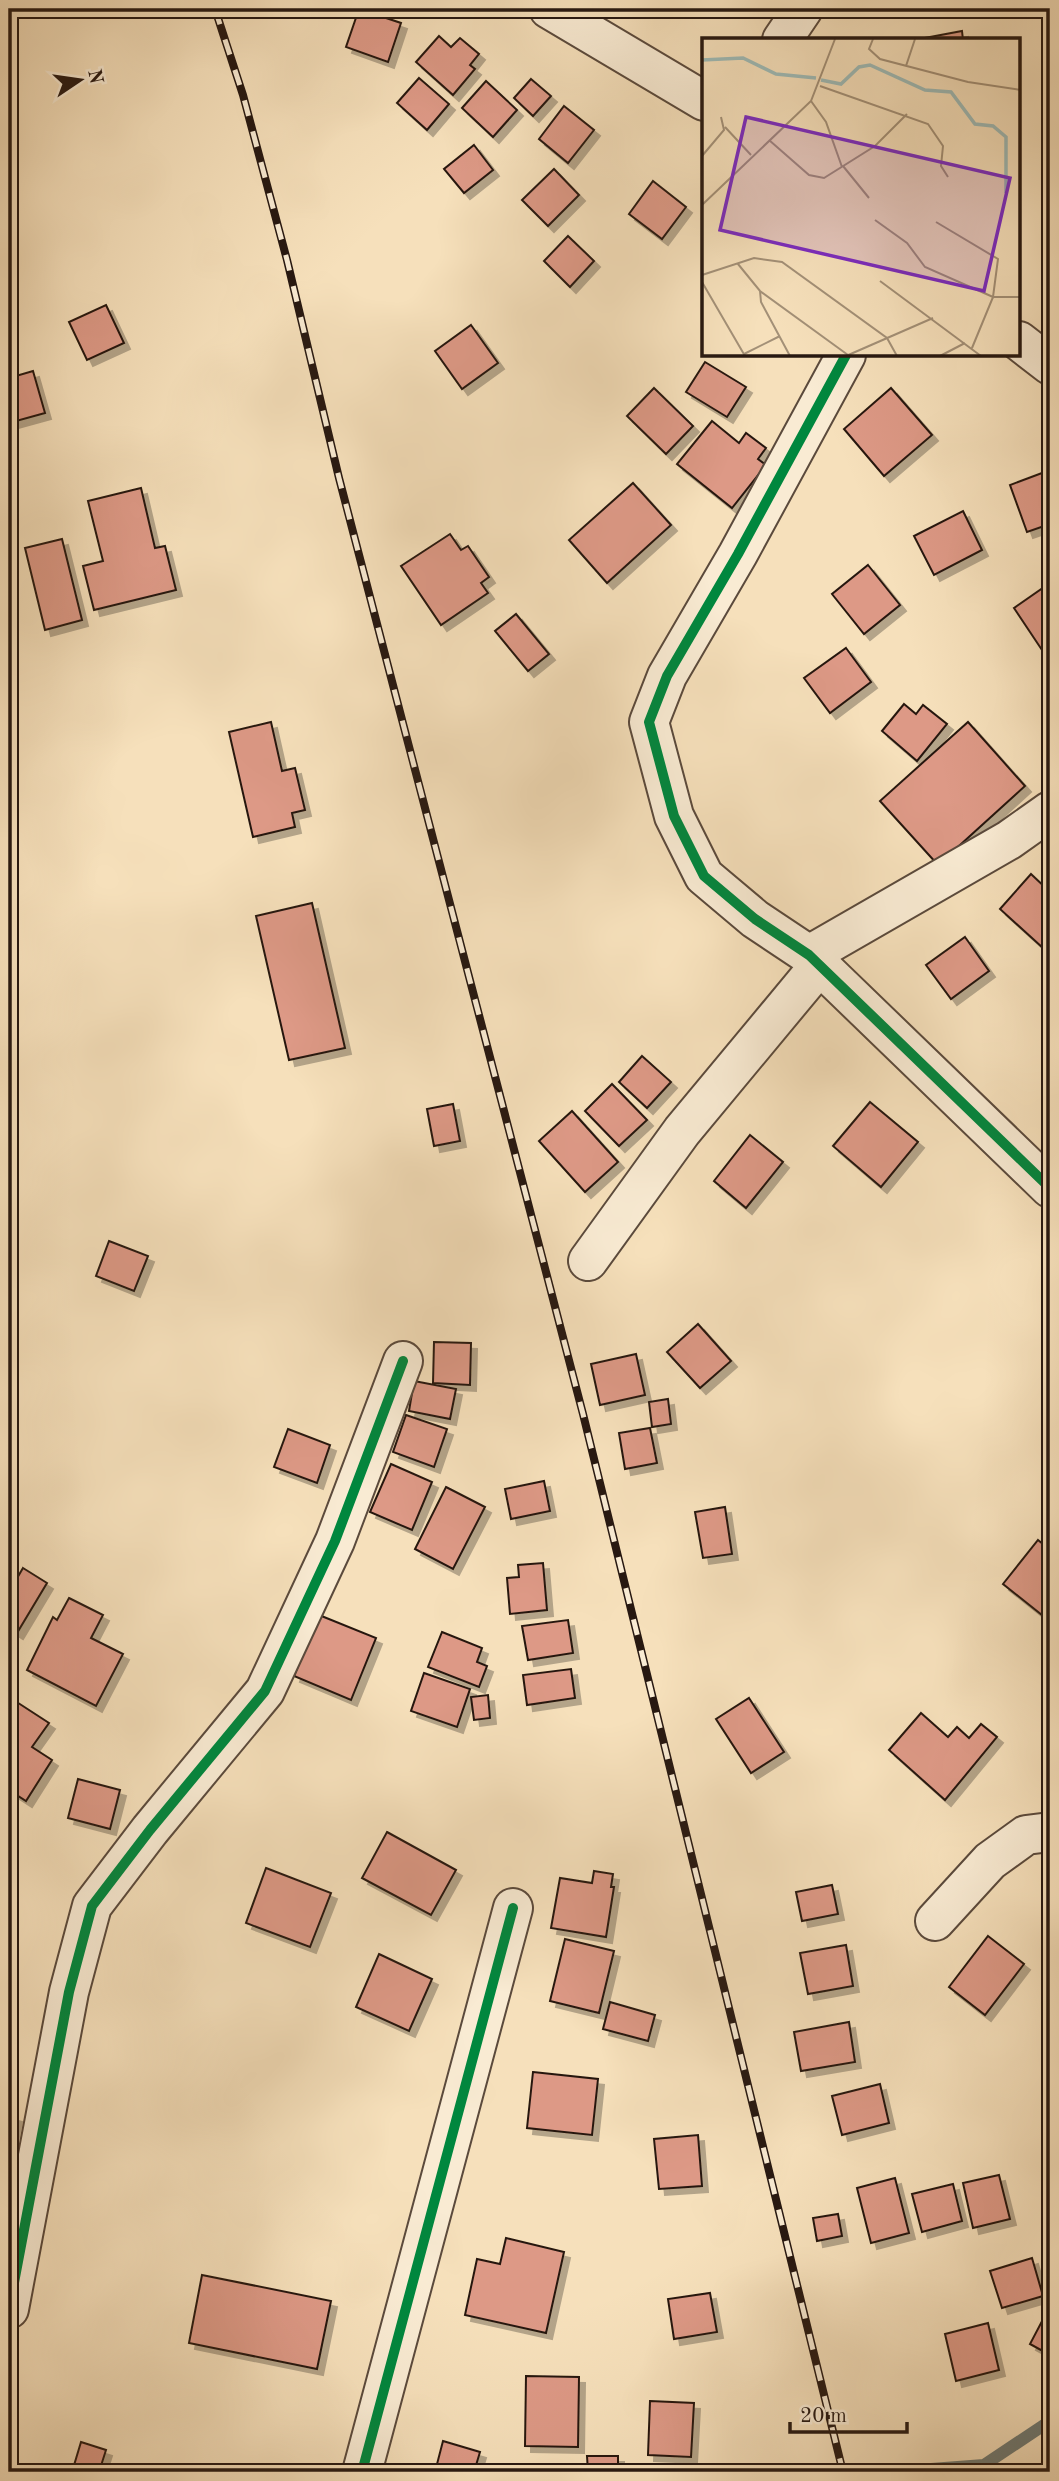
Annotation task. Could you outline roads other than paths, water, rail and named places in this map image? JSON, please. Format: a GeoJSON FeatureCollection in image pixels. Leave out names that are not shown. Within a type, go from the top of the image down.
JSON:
{"type":"FeatureCollection","features":[{"type":"Feature","properties":{"kind":"street"},"geometry":{"type":"LineString","coordinates":[[550,9],[702,100]]}},
{"type":"Feature","properties":{"kind":"street"},"geometry":{"type":"LineString","coordinates":[[783,38],[803,9]]}},
{"type":"Feature","properties":{"kind":"street"},"geometry":{"type":"LineString","coordinates":[[1020,342],[1050,365]]}},
{"type":"Feature","properties":{"kind":"street"},"geometry":{"type":"LineString","coordinates":[[845,357],[738,554],[667,676],[649,722],[674,816],[704,876],[755,919],[814,960],[1050,1188]]}},
{"type":"Feature","properties":{"kind":"street"},"geometry":{"type":"LineString","coordinates":[[588,1261],[682,1131],[814,960],[1009,840],[1050,811]]}},
{"type":"Feature","properties":{"kind":"street"},"geometry":{"type":"LineString","coordinates":[[9,2309],[69,1992],[92,1906],[149,1829],[265,1691],[335,1541],[403,1362]]}},
{"type":"Feature","properties":{"kind":"street"},"geometry":{"type":"LineString","coordinates":[[935,1921],[990,1861],[1026,1835],[1050,1832]]}},
{"type":"Feature","properties":{"kind":"street"},"geometry":{"type":"LineString","coordinates":[[362,2472],[513,1908]]}},
{"type":"Feature","properties":{"kind":"waterway"},"geometry":{"type":"LineString","coordinates":[[918,2470],[984,2465],[1050,2421]]}},
{"type":"Feature","properties":{"kind":"railway"},"geometry":{"type":"LineString","coordinates":[[215,9],[243,95],[287,260],[339,478],[583,1414],[843,2472]]}}]}
